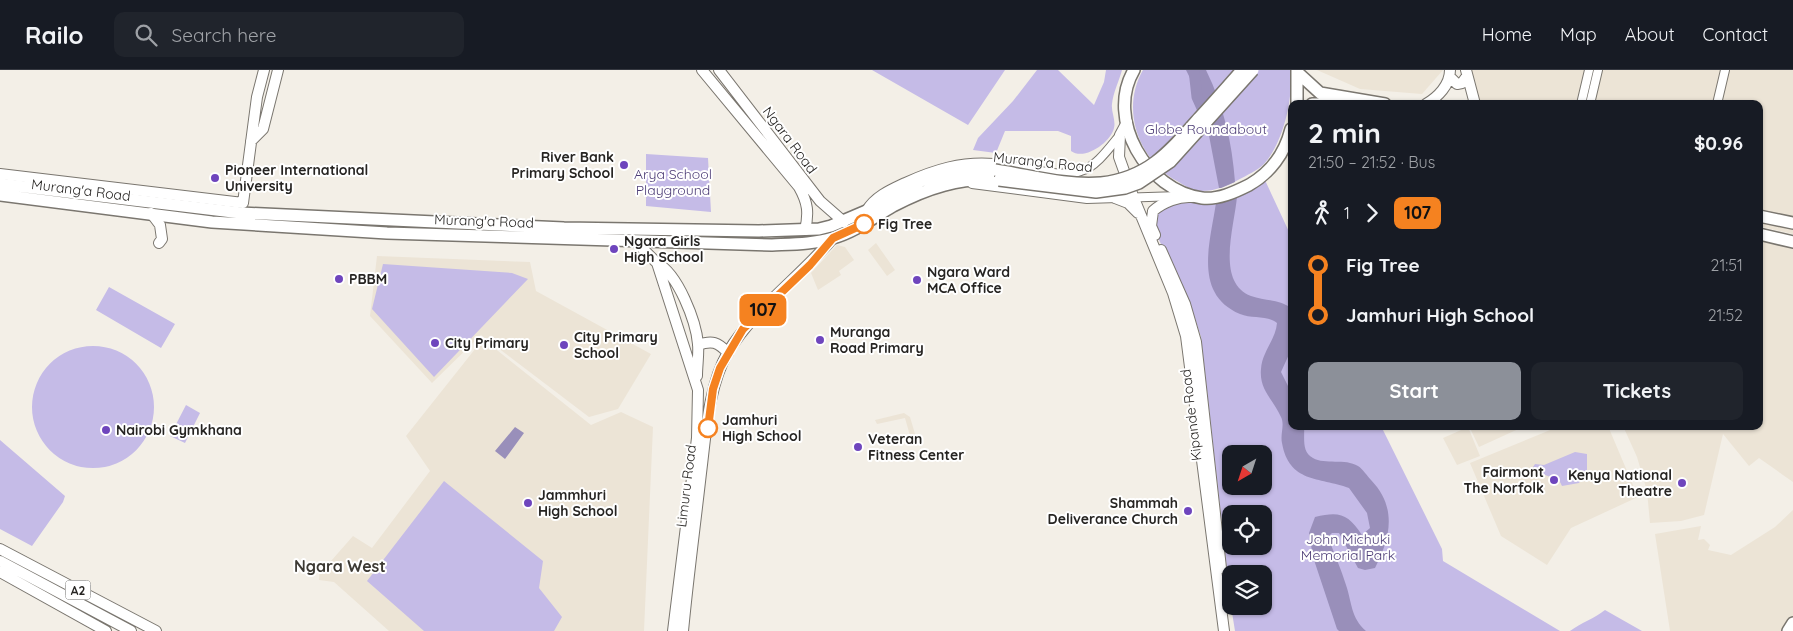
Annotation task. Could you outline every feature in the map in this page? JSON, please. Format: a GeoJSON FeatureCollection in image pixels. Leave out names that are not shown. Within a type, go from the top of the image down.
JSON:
{"type":"FeatureCollection","features":[{"type":"Feature","properties":{"kind":"highway"},"geometry":{"type":"LineString","coordinates":[[1134,70],[1125,97],[1130,136],[1146,166],[1169,184],[1191,196],[1214,197],[1236,191],[1264,176],[1273,166],[1288,139]]}},
{"type":"Feature","properties":{"kind":"highway","name":"Murang'a Road"},"geometry":{"type":"LineString","coordinates":[[0,184],[242,213],[564,228],[741,231],[819,229],[844,222],[928,179],[953,172],[1083,183],[1118,180],[1141,172],[1156,163],[1173,148],[1242,70]]}},
{"type":"Feature","properties":{"kind":"highway","name":"Murang'a Road"},"geometry":{"type":"LineString","coordinates":[[0,195],[212,222],[387,233],[772,245],[833,238],[921,193],[955,182],[997,175],[1096,192],[1118,190],[1139,183],[1170,162],[1254,70]]}},
{"type":"Feature","properties":{"kind":"highway"},"geometry":{"type":"LineString","coordinates":[[1297,71],[1297,100]]}},
{"type":"Feature","properties":{"kind":"highway"},"geometry":{"type":"LineString","coordinates":[[1297,71],[1320,93],[1361,100]]}},
{"type":"Feature","properties":{"kind":"highway"},"geometry":{"type":"LineString","coordinates":[[1763,217],[1793,223]]}},
{"type":"Feature","properties":{"kind":"highway"},"geometry":{"type":"LineString","coordinates":[[1763,235],[1793,242]]}},
{"type":"Feature","properties":{"kind":"highway"},"geometry":{"type":"LineString","coordinates":[[1788,631],[1793,623]]}},
{"type":"Feature","properties":{"kind":"main road"},"geometry":{"type":"LineString","coordinates":[[251,141],[257,97],[264,70]]}},
{"type":"Feature","properties":{"kind":"main road"},"geometry":{"type":"LineString","coordinates":[[251,141],[264,129],[278,70]]}},
{"type":"Feature","properties":{"kind":"main road","name":"Ngara Road"},"geometry":{"type":"LineString","coordinates":[[702,70],[799,187],[808,210],[805,230]]}},
{"type":"Feature","properties":{"kind":"main road","name":"Ngara Road"},"geometry":{"type":"LineString","coordinates":[[719,70],[820,201],[844,222]]}},
{"type":"Feature","properties":{"kind":"main road"},"geometry":{"type":"LineString","coordinates":[[1431,100],[1441,93],[1450,74],[1457,84],[1462,83],[1466,73]]}},
{"type":"Feature","properties":{"kind":"main road"},"geometry":{"type":"LineString","coordinates":[[1466,73],[1474,100]]}},
{"type":"Feature","properties":{"kind":"main road","name":"Kipande Road"},"geometry":{"type":"LineString","coordinates":[[1127,122],[1120,135],[1119,157],[1140,215],[1176,301],[1189,350],[1210,533],[1224,631]]}},
{"type":"Feature","properties":{"kind":"main road","name":"Murang'a Road"},"geometry":{"type":"LineString","coordinates":[[0,174],[243,203],[251,141]]}},
{"type":"Feature","properties":{"kind":"main road","name":"Kipande Road"},"geometry":{"type":"LineString","coordinates":[[1191,196],[1161,204],[1153,210],[1150,226],[1185,304],[1196,342],[1230,631]]}},
{"type":"Feature","properties":{"kind":"main road","name":"Kipande Road"},"geometry":{"type":"LineString","coordinates":[[1115,198],[1128,203],[1140,215]]}},
{"type":"Feature","properties":{"kind":"main road"},"geometry":{"type":"LineString","coordinates":[[151,213],[160,225],[162,236],[159,243]]}},
{"type":"Feature","properties":{"kind":"main road","name":"Limuru Road"},"geometry":{"type":"LineString","coordinates":[[683,631],[713,389],[728,352],[743,329],[810,265],[833,238]]}},
{"type":"Feature","properties":{"kind":"main road","name":"Limuru Road"},"geometry":{"type":"LineString","coordinates":[[635,241],[657,262],[696,382],[699,414],[697,438],[673,631]]}},
{"type":"Feature","properties":{"kind":"main road"},"geometry":{"type":"LineString","coordinates":[[657,262],[666,267],[672,274],[693,324],[698,345],[696,382]]}},
{"type":"Feature","properties":{"kind":"main road"},"geometry":{"type":"LineString","coordinates":[[698,345],[712,342],[718,343],[728,352]]}},
{"type":"Feature","properties":{"kind":"main road","name":"A2"},"geometry":{"type":"LineString","coordinates":[[0,549],[156,631]]}},
{"type":"Feature","properties":{"kind":"main road","name":"A2"},"geometry":{"type":"LineString","coordinates":[[0,561],[131,631]]}},
{"type":"Feature","properties":{"kind":"main road"},"geometry":{"type":"LineString","coordinates":[[0,572],[106,631]]}},
{"type":"Feature","properties":{"kind":"street"},"geometry":{"type":"LineString","coordinates":[[1582,100],[1589,70]]}},
{"type":"Feature","properties":{"kind":"street"},"geometry":{"type":"LineString","coordinates":[[1591,100],[1598,70]]}},
{"type":"Feature","properties":{"kind":"street"},"geometry":{"type":"LineString","coordinates":[[1718,100],[1726,70]]}},
{"type":"Feature","properties":{"kind":"street","name":"Murang'a Road"},"geometry":{"type":"LineString","coordinates":[[865,212],[871,202],[889,189],[945,166],[993,162],[1066,174],[1082,171],[1091,166],[1120,135]]}},
{"type":"Feature","properties":{"kind":"street","name":"Murang'a Road"},"geometry":{"type":"LineString","coordinates":[[955,182],[1087,199],[1133,196],[1191,196]]}},
{"type":"Feature","properties":{"kind":"shaded area"},"geometry":{"type":"Polygon","coordinates":[[[1186,70],[1206,70],[1218,97],[1232,153],[1235,182],[1221,188],[1219,188],[1203,104],[1186,70]]]}},
{"type":"Feature","properties":{"kind":"shaded area"},"geometry":{"type":"Polygon","coordinates":[[[1317,70],[1443,70],[1422,94],[1360,89],[1317,70]]]}},
{"type":"Feature","properties":{"kind":"shaded area"},"geometry":{"type":"Polygon","coordinates":[[[1466,70],[1793,70],[1793,234],[1763,227],[1763,100],[1477,100],[1466,70]]]}},
{"type":"Feature","properties":{"kind":"shaded area"},"geometry":{"type":"Polygon","coordinates":[[[1237,196],[1230,252],[1230,266],[1233,279],[1240,289],[1251,296],[1288,306],[1288,357],[1281,372],[1288,386],[1288,430],[1304,430],[1305,448],[1313,458],[1323,461],[1347,462],[1358,466],[1379,490],[1385,501],[1389,523],[1388,534],[1375,568],[1365,570],[1358,568],[1339,533],[1332,533],[1328,537],[1357,621],[1366,631],[1339,631],[1337,629],[1313,557],[1309,533],[1315,517],[1331,514],[1348,518],[1362,535],[1370,528],[1367,513],[1349,488],[1298,472],[1286,456],[1282,443],[1282,420],[1264,389],[1261,376],[1262,363],[1277,323],[1269,319],[1240,314],[1225,305],[1216,294],[1210,281],[1208,266],[1216,203],[1237,196]]]}},
{"type":"Feature","properties":{"kind":"shaded area"},"geometry":{"type":"Polygon","coordinates":[[[1763,242],[1793,249],[1793,482],[1759,458],[1749,466],[1723,434],[1704,515],[1681,521],[1650,523],[1647,491],[1637,457],[1625,430],[1763,430],[1763,242]]]}},
{"type":"Feature","properties":{"kind":"shaded area"},"geometry":{"type":"Polygon","coordinates":[[[876,243],[895,270],[887,276],[868,250],[876,243]]]}},
{"type":"Feature","properties":{"kind":"shaded area"},"geometry":{"type":"Polygon","coordinates":[[[837,245],[845,247],[854,260],[839,271],[841,275],[818,290],[811,273],[837,245]]]}},
{"type":"Feature","properties":{"kind":"shaded area","name":"City Primary School"},"geometry":{"type":"Polygon","coordinates":[[[377,256],[530,262],[536,291],[651,354],[618,409],[589,417],[481,335],[432,383],[370,316],[377,256]]]}},
{"type":"Feature","properties":{"kind":"shaded area","name":"Jammhuri High School"},"geometry":{"type":"Polygon","coordinates":[[[483,339],[591,425],[621,412],[653,427],[644,631],[389,631],[334,582],[319,580],[320,565],[331,561],[353,536],[372,548],[430,471],[406,436],[483,339]]]}},
{"type":"Feature","properties":{"kind":"shaded area"},"geometry":{"type":"Polygon","coordinates":[[[904,413],[910,417],[918,444],[913,446],[905,418],[877,424],[875,420],[904,413]]]}},
{"type":"Feature","properties":{"kind":"shaded area"},"geometry":{"type":"Polygon","coordinates":[[[515,427],[524,433],[505,459],[495,451],[515,427]]]}},
{"type":"Feature","properties":{"kind":"shaded area"},"geometry":{"type":"Polygon","coordinates":[[[1461,430],[1469,430],[1480,456],[1457,465],[1443,438],[1461,430]]]}},
{"type":"Feature","properties":{"kind":"shaded area"},"geometry":{"type":"Polygon","coordinates":[[[1471,430],[1516,430],[1479,447],[1471,430]]]}},
{"type":"Feature","properties":{"kind":"shaded area","name":"Fairmont The Norfolk"},"geometry":{"type":"Polygon","coordinates":[[[1550,430],[1610,430],[1638,497],[1571,528],[1547,565],[1501,536],[1470,463],[1550,430]]]}},
{"type":"Feature","properties":{"kind":"shaded area"},"geometry":{"type":"Polygon","coordinates":[[[1793,510],[1793,617],[1784,631],[1670,631],[1655,534],[1701,526],[1698,540],[1704,539],[1710,545],[1708,550],[1731,555],[1775,527],[1793,510]]]}},
{"type":"Feature","properties":{"kind":"green space"},"geometry":{"type":"Polygon","coordinates":[[[872,70],[1005,70],[968,125],[872,70]]]}},
{"type":"Feature","properties":{"kind":"green space"},"geometry":{"type":"Polygon","coordinates":[[[1037,70],[1058,70],[1094,105],[1104,82],[1106,70],[1122,70],[1112,104],[1114,128],[1108,139],[1097,148],[1083,154],[1071,151],[1071,136],[1058,131],[1005,131],[996,153],[973,150],[978,138],[1013,101],[1037,70]]]}},
{"type":"Feature","properties":{"kind":"green space","name":"Globe Roundabout"},"geometry":{"type":"Polygon","coordinates":[[[1143,70],[1290,70],[1291,81],[1286,119],[1271,155],[1255,171],[1230,184],[1207,191],[1195,190],[1177,181],[1152,160],[1143,147],[1137,133],[1134,117],[1133,101],[1136,85],[1143,70]]]}},
{"type":"Feature","properties":{"kind":"green space","name":"Arya School Playground"},"geometry":{"type":"Polygon","coordinates":[[[646,154],[708,158],[711,212],[646,206],[646,154]]]}},
{"type":"Feature","properties":{"kind":"green space","name":"John Michuki Memorial Park"},"geometry":{"type":"Polygon","coordinates":[[[1264,178],[1288,230],[1288,430],[1383,430],[1442,549],[1443,561],[1560,631],[1235,631],[1232,615],[1272,615],[1272,565],[1227,565],[1225,555],[1272,555],[1272,505],[1222,505],[1222,525],[1201,337],[1189,300],[1154,230],[1154,218],[1161,204],[1204,198],[1264,178]]]}},
{"type":"Feature","properties":{"kind":"green space","name":"City Primary"},"geometry":{"type":"Polygon","coordinates":[[[383,264],[512,273],[528,279],[434,377],[372,309],[383,264]]]}},
{"type":"Feature","properties":{"kind":"green space"},"geometry":{"type":"Polygon","coordinates":[[[109,287],[175,324],[161,348],[96,310],[109,287]]]}},
{"type":"Feature","properties":{"kind":"green space"},"geometry":{"type":"Polygon","coordinates":[[[93,346],[105,347],[116,351],[136,364],[149,384],[153,395],[153,419],[149,430],[136,450],[116,463],[105,467],[93,468],[81,467],[70,463],[50,450],[37,430],[33,419],[32,407],[33,395],[37,384],[50,364],[70,351],[81,347],[93,346]]]}},
{"type":"Feature","properties":{"kind":"green space"},"geometry":{"type":"Polygon","coordinates":[[[186,405],[200,413],[185,443],[170,436],[186,405]]]}},
{"type":"Feature","properties":{"kind":"green space"},"geometry":{"type":"Polygon","coordinates":[[[0,440],[65,496],[63,502],[32,546],[0,529],[0,440]]]}},
{"type":"Feature","properties":{"kind":"green space"},"geometry":{"type":"Polygon","coordinates":[[[1575,452],[1587,454],[1587,470],[1579,483],[1562,486],[1559,480],[1531,470],[1535,464],[1544,465],[1575,452]]]}},
{"type":"Feature","properties":{"kind":"green space"},"geometry":{"type":"Polygon","coordinates":[[[444,481],[543,561],[539,588],[562,617],[554,631],[424,631],[367,581],[444,481]]]}},
{"type":"Feature","properties":{"kind":"green space"},"geometry":{"type":"Polygon","coordinates":[[[1605,610],[1642,631],[1570,631],[1605,610]]]}},
{"type":"Feature","properties":{"kind":"waterway"},"geometry":{"type":"LineString","coordinates":[[1194,70],[1197,97],[1207,119]]}},
{"type":"Feature","properties":{"kind":"bus line","name":"107"},"geometry":{"type":"LineString","coordinates":[[708,428],[713,389],[720,368],[743,329],[810,265],[833,238],[864,224]]}},
{"type":"Feature","properties":{"kind":"place","name":"River Bank Primary School"},"geometry":{"type":"Point","coordinates":[624,165]}},
{"type":"Feature","properties":{"kind":"place","name":"Pioneer International University"},"geometry":{"type":"Point","coordinates":[215,178]}},
{"type":"Feature","properties":{"kind":"place","name":"Fig Tree"},"geometry":{"type":"Point","coordinates":[864,224]}},
{"type":"Feature","properties":{"kind":"place","name":"Ngara Girls High School"},"geometry":{"type":"Point","coordinates":[614,249]}},
{"type":"Feature","properties":{"kind":"place","name":"PBBM"},"geometry":{"type":"Point","coordinates":[339,279]}},
{"type":"Feature","properties":{"kind":"place","name":"Ngara Ward MCA Office"},"geometry":{"type":"Point","coordinates":[917,280]}},
{"type":"Feature","properties":{"kind":"place","name":"Muranga Road Primary"},"geometry":{"type":"Point","coordinates":[820,340]}},
{"type":"Feature","properties":{"kind":"place","name":"City Primary"},"geometry":{"type":"Point","coordinates":[435,343]}},
{"type":"Feature","properties":{"kind":"place","name":"City Primary School"},"geometry":{"type":"Point","coordinates":[564,345]}},
{"type":"Feature","properties":{"kind":"place","name":"Jamhuri High School"},"geometry":{"type":"Point","coordinates":[708,428]}},
{"type":"Feature","properties":{"kind":"place","name":"Nairobi Gymkhana"},"geometry":{"type":"Point","coordinates":[106,430]}},
{"type":"Feature","properties":{"kind":"place","name":"Veteran Fitness Center"},"geometry":{"type":"Point","coordinates":[858,447]}},
{"type":"Feature","properties":{"kind":"place","name":"Fairmont The Norfolk"},"geometry":{"type":"Point","coordinates":[1554,480]}},
{"type":"Feature","properties":{"kind":"place","name":"Kenya National Theatre"},"geometry":{"type":"Point","coordinates":[1682,483]}},
{"type":"Feature","properties":{"kind":"place","name":"Jammhuri High School"},"geometry":{"type":"Point","coordinates":[528,503]}},
{"type":"Feature","properties":{"kind":"place","name":"Shammah Deliverance Church"},"geometry":{"type":"Point","coordinates":[1188,511]}},
{"type":"Feature","properties":{"kind":"district","name":"Ngara West"},"geometry":{"type":"Point","coordinates":[340,566]}}]}
